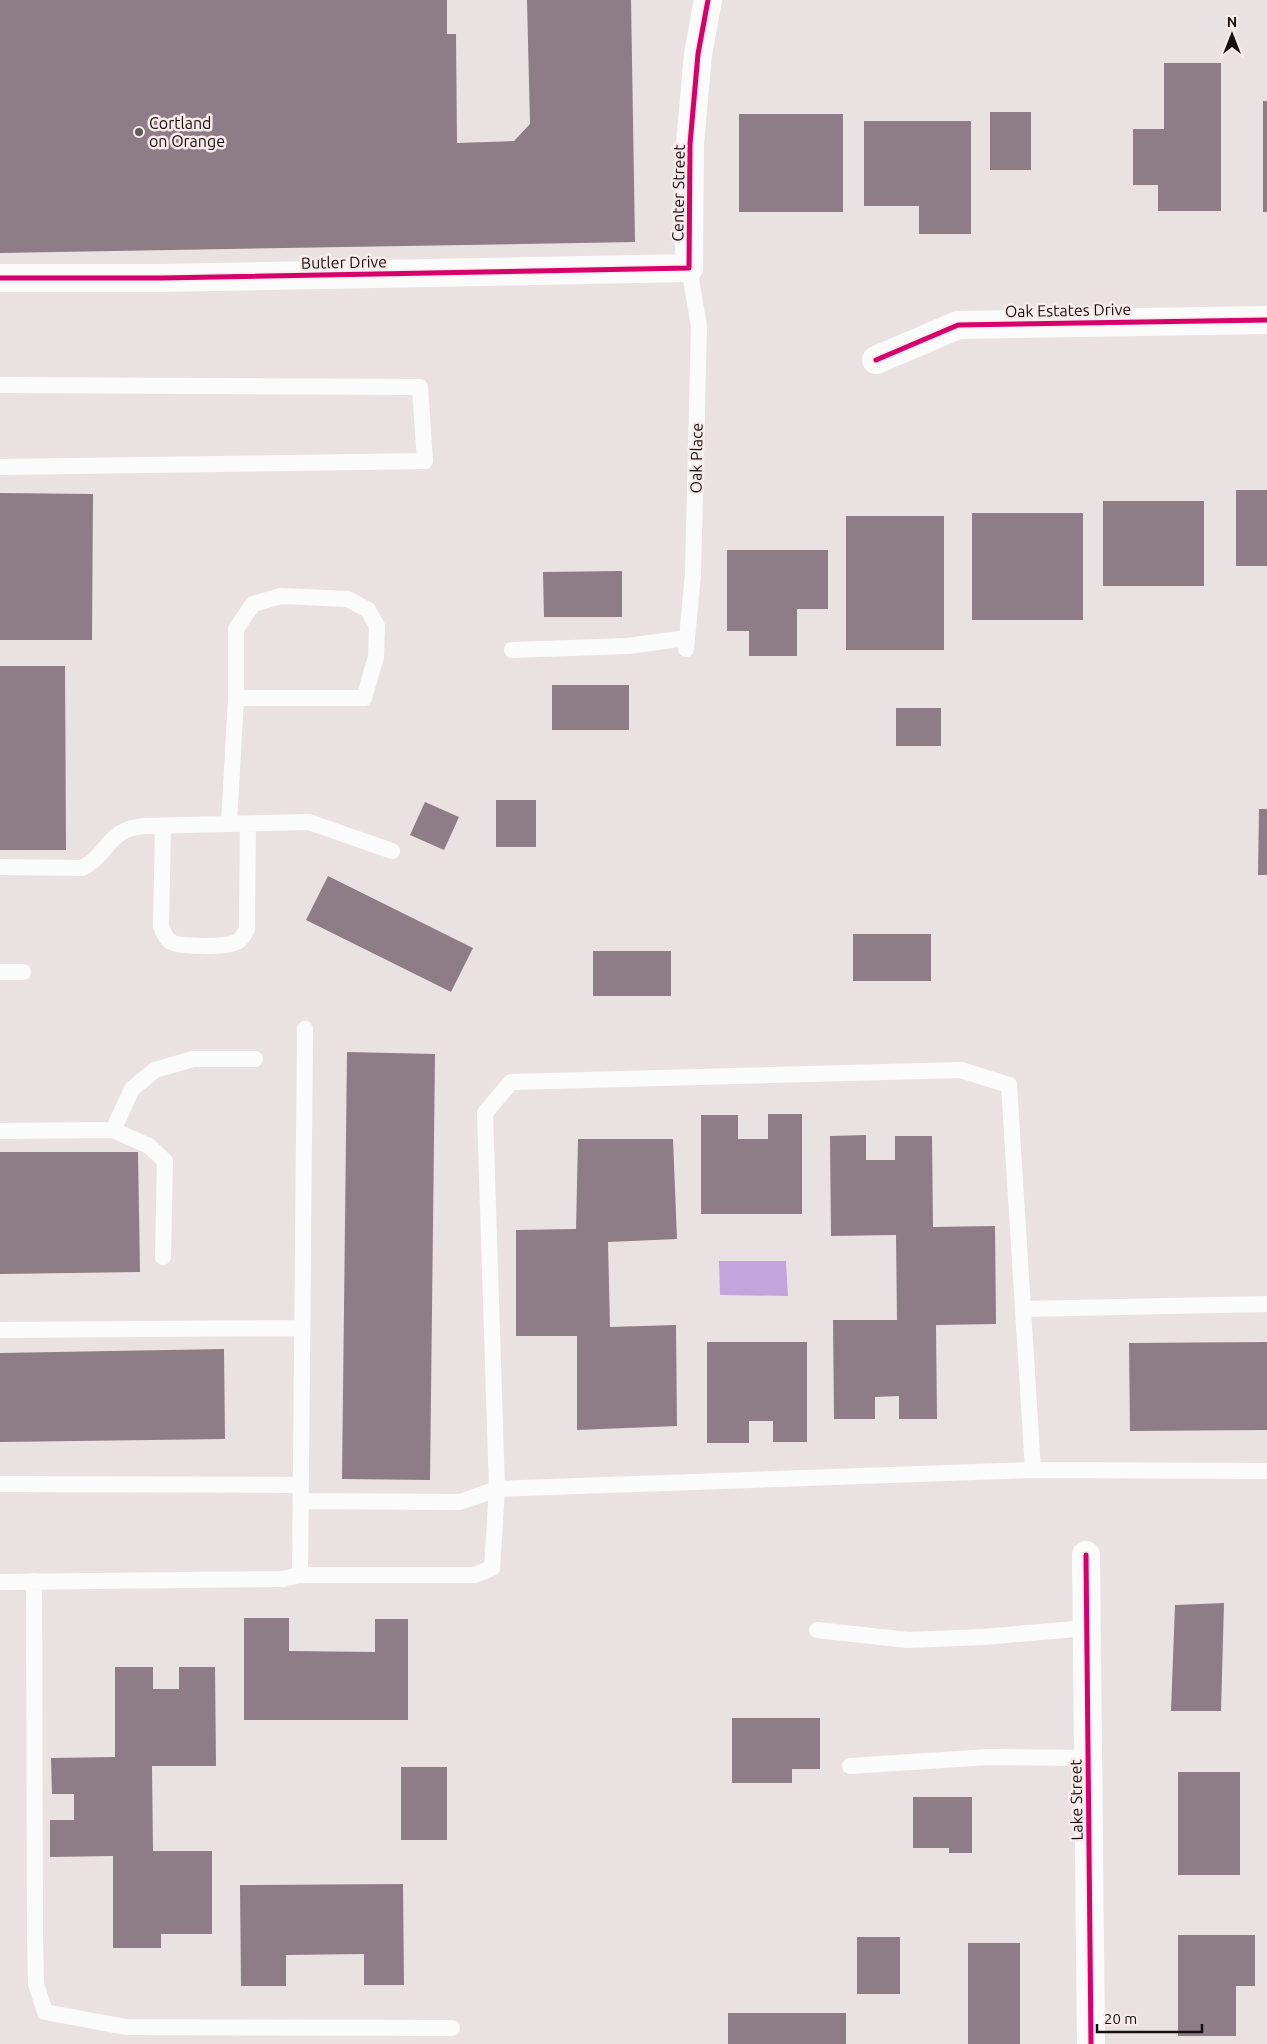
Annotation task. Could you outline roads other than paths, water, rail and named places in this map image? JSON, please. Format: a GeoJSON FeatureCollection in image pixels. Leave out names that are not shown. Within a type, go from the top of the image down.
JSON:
{"type":"FeatureCollection","features":[{"type":"Feature","properties":{"kind":"street","name":"Center Street"},"geometry":{"type":"LineString","coordinates":[[689,268],[690,144],[698,54],[708,0]]}},
{"type":"Feature","properties":{"kind":"street","name":"Butler Drive"},"geometry":{"type":"LineString","coordinates":[[0,278],[161,278],[689,268]]}},
{"type":"Feature","properties":{"kind":"street","name":"Oak Estates Drive"},"geometry":{"type":"LineString","coordinates":[[876,360],[958,324],[1267,320]]}},
{"type":"Feature","properties":{"kind":"street","name":"Lake Street"},"geometry":{"type":"LineString","coordinates":[[1086,1555],[1090,2044]]}},
{"type":"Feature","properties":{"kind":"lane","name":"Oak Place"},"geometry":{"type":"LineString","coordinates":[[512,650],[687,644],[693,574],[699,326],[689,268]]}},
{"type":"Feature","properties":{"kind":"lane"},"geometry":{"type":"LineString","coordinates":[[0,384],[420,386],[424,461],[0,467]]}},
{"type":"Feature","properties":{"kind":"lane"},"geometry":{"type":"LineString","coordinates":[[230,824],[236,698],[236,629],[253,604],[281,596],[348,599],[368,610],[377,626],[376,657],[364,698],[236,698]]}},
{"type":"Feature","properties":{"kind":"lane"},"geometry":{"type":"LineString","coordinates":[[0,866],[82,868],[90,864],[113,837],[132,827],[309,822],[392,851]]}},
{"type":"Feature","properties":{"kind":"lane"},"geometry":{"type":"LineString","coordinates":[[163,826],[161,926],[163,935],[171,942],[185,946],[234,944],[241,940],[247,929],[248,824]]}},
{"type":"Feature","properties":{"kind":"lane"},"geometry":{"type":"LineString","coordinates":[[0,972],[23,972]]}},
{"type":"Feature","properties":{"kind":"lane"},"geometry":{"type":"LineString","coordinates":[[300,1575],[305,1029]]}},
{"type":"Feature","properties":{"kind":"lane"},"geometry":{"type":"LineString","coordinates":[[113,1130],[132,1089],[155,1070],[193,1059],[255,1059]]}},
{"type":"Feature","properties":{"kind":"lane"},"geometry":{"type":"LineString","coordinates":[[0,1582],[283,1579],[300,1575],[475,1575],[492,1568],[497,1489],[485,1113],[510,1082],[960,1070],[1009,1086],[1033,1470]]}},
{"type":"Feature","properties":{"kind":"lane"},"geometry":{"type":"LineString","coordinates":[[0,1131],[113,1130],[149,1146],[165,1161],[163,1257]]}},
{"type":"Feature","properties":{"kind":"lane"},"geometry":{"type":"LineString","coordinates":[[1023,1309],[1267,1304]]}},
{"type":"Feature","properties":{"kind":"lane"},"geometry":{"type":"LineString","coordinates":[[0,1330],[302,1328]]}},
{"type":"Feature","properties":{"kind":"lane"},"geometry":{"type":"LineString","coordinates":[[0,1484],[301,1493],[460,1502],[497,1489],[1033,1470],[1267,1471]]}},
{"type":"Feature","properties":{"kind":"lane"},"geometry":{"type":"LineString","coordinates":[[34,1581],[36,1984],[45,2012],[126,2027],[452,2028]]}},
{"type":"Feature","properties":{"kind":"lane"},"geometry":{"type":"LineString","coordinates":[[817,1630],[908,1640],[983,1637],[1087,1628]]}},
{"type":"Feature","properties":{"kind":"lane"},"geometry":{"type":"LineString","coordinates":[[850,1766],[989,1757],[1088,1758]]}},
{"type":"Feature","properties":{"kind":"place","name":"Cortland on Orange"},"geometry":{"type":"Point","coordinates":[139,132]}}]}
